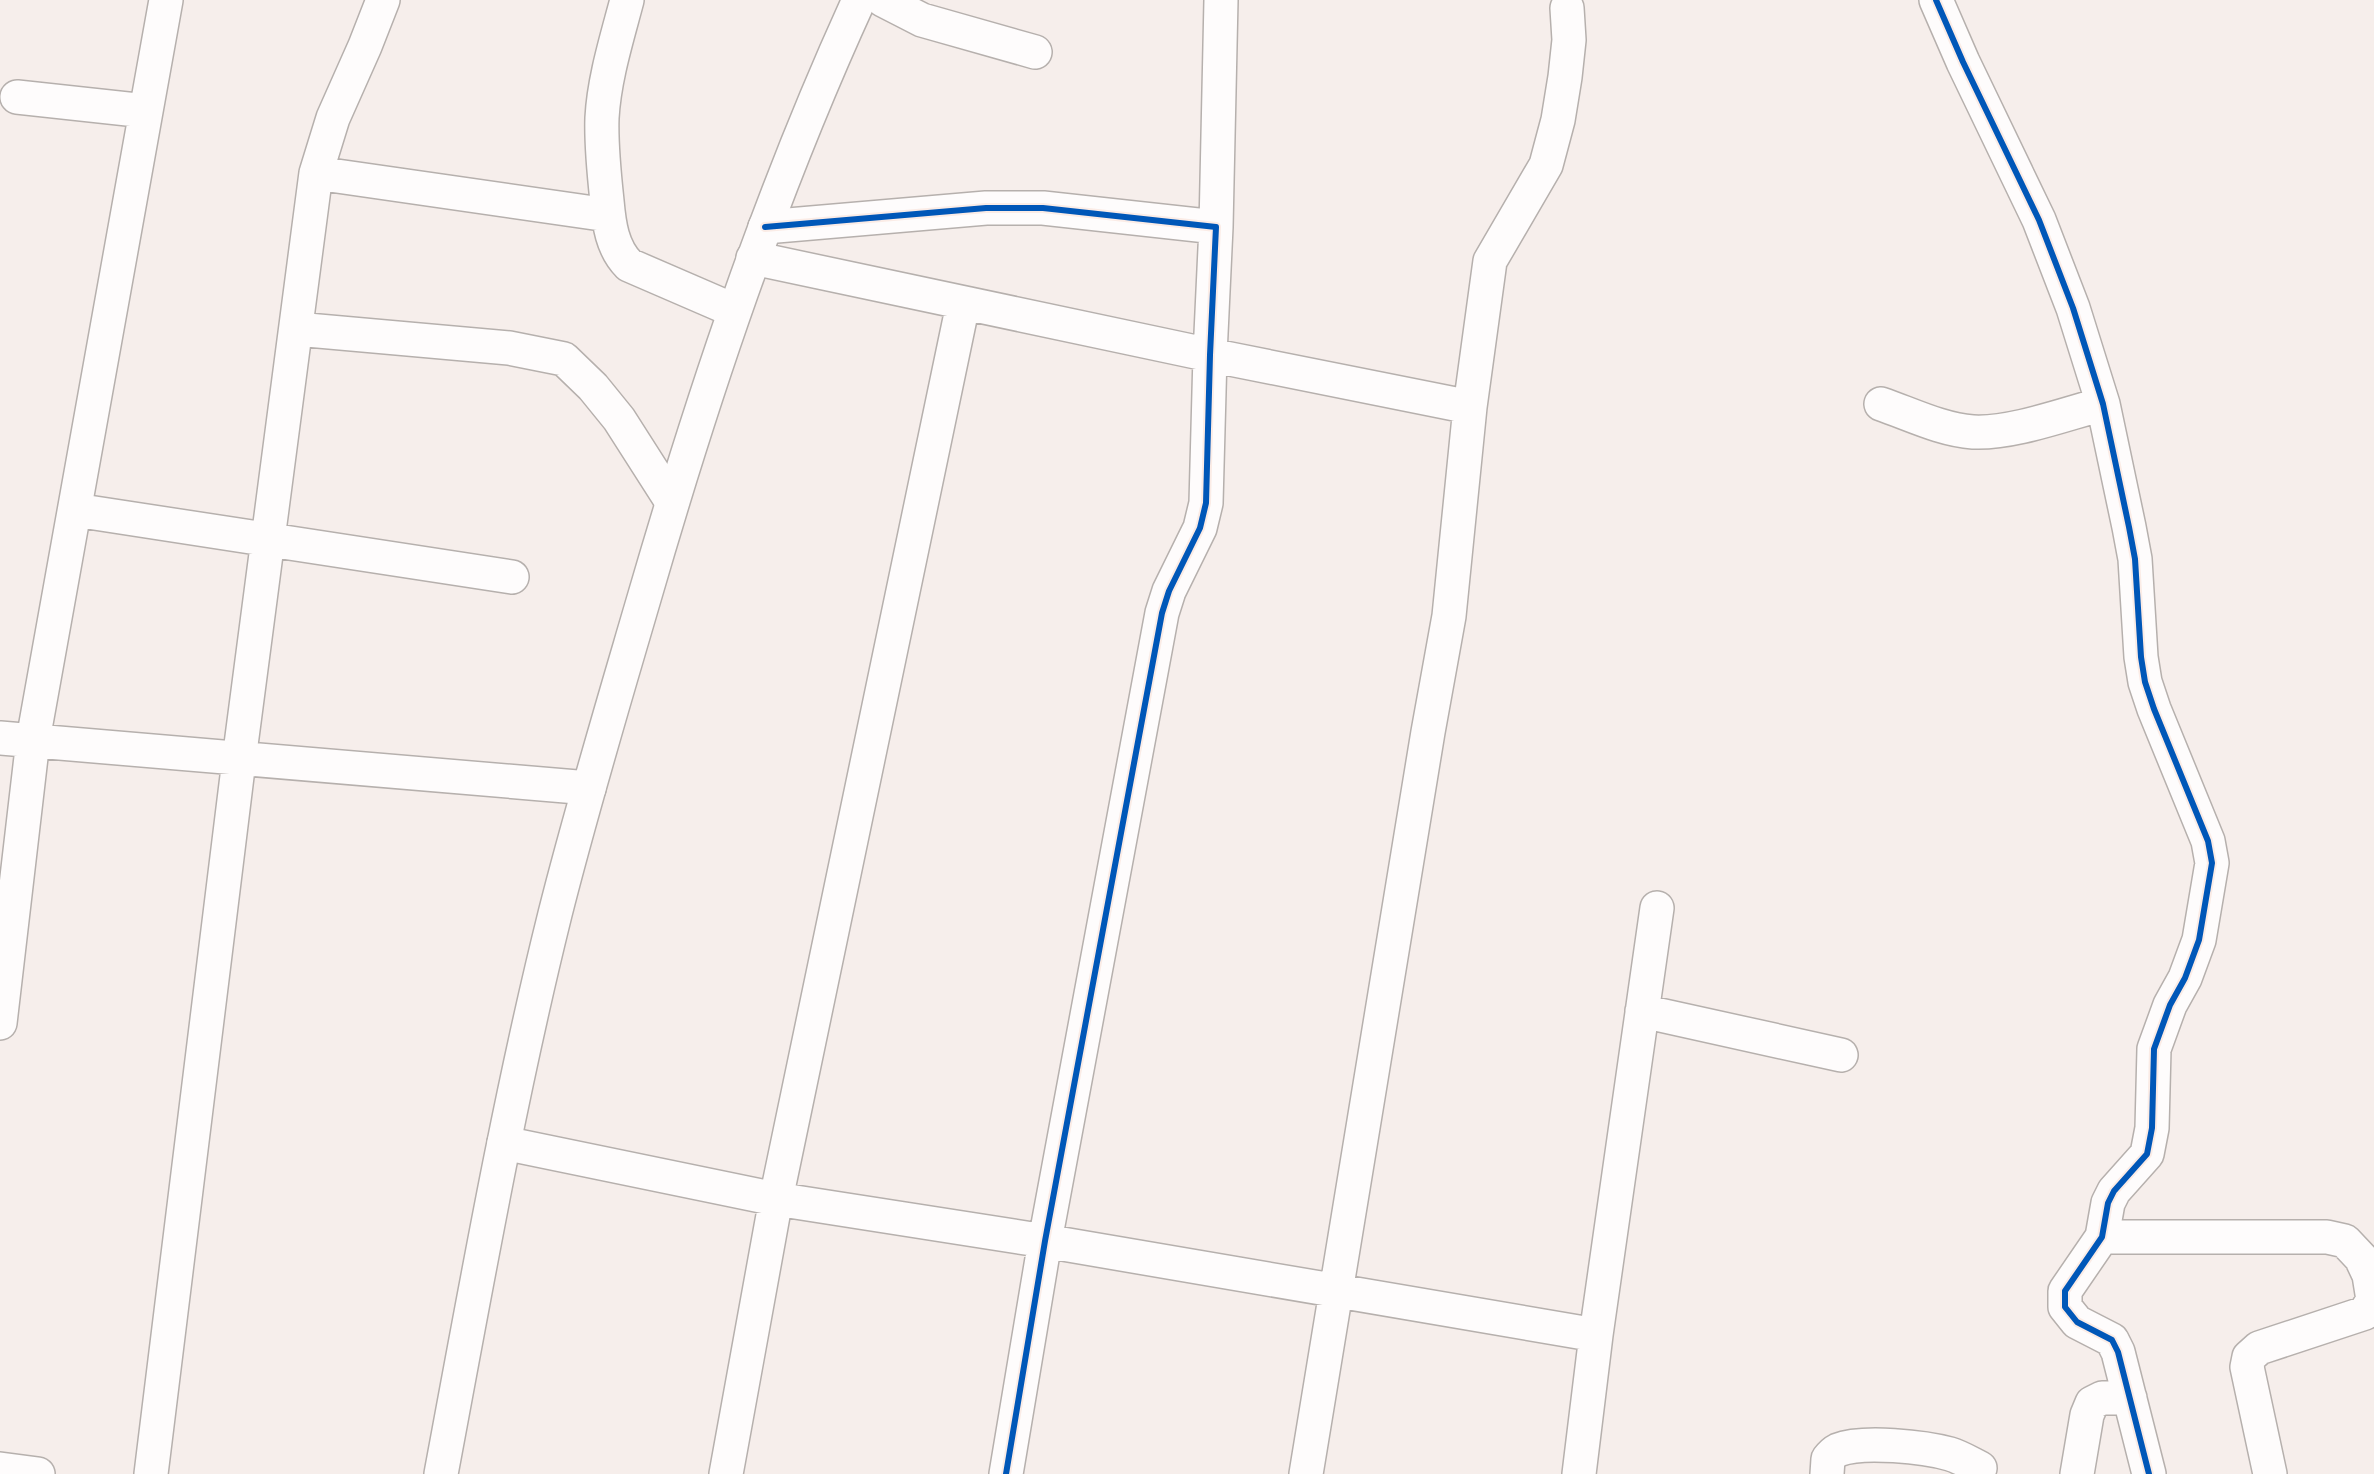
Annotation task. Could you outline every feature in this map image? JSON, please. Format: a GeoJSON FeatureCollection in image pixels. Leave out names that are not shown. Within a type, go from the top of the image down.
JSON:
{"type":"FeatureCollection","features":[{"type":"Feature","properties":{"kind":"main road"},"geometry":{"type":"LineString","coordinates":[[0,1023],[33,740],[166,0]]}},
{"type":"Feature","properties":{"kind":"main road"},"geometry":{"type":"LineString","coordinates":[[151,1474],[239,760],[316,173],[333,118],[383,0]]}},
{"type":"Feature","properties":{"kind":"main road"},"geometry":{"type":"LineString","coordinates":[[627,0],[613,55],[602,116],[602,161],[613,240],[621,257],[629,265],[733,310]]}},
{"type":"Feature","properties":{"kind":"main road"},"geometry":{"type":"LineString","coordinates":[[441,1474],[504,1143],[555,916],[589,788],[672,502],[733,310],[818,90],[859,0]]}},
{"type":"Feature","properties":{"kind":"main road"},"geometry":{"type":"LineString","coordinates":[[883,0],[922,20],[1035,52]]}},
{"type":"Feature","properties":{"kind":"main road"},"geometry":{"type":"LineString","coordinates":[[1006,1474],[1045,1241],[1162,613],[1169,591],[1200,528],[1206,503],[1221,0]]}},
{"type":"Feature","properties":{"kind":"main road"},"geometry":{"type":"LineString","coordinates":[[1936,0],[1963,62],[2039,220],[2073,308],[2103,404],[2135,559],[2141,657],[2145,682],[2154,710],[2208,841],[2212,863],[2199,940],[2185,978],[2170,1005],[2154,1049],[2152,1128],[2147,1154],[2114,1191],[2108,1203],[2102,1236],[2065,1291],[2065,1307],[2077,1322],[2112,1340],[2118,1352],[2149,1474]]}},
{"type":"Feature","properties":{"kind":"main road"},"geometry":{"type":"LineString","coordinates":[[1306,1474],[1449,616],[1470,407],[1490,261],[1546,165],[1558,120],[1569,40],[1567,8]]}},
{"type":"Feature","properties":{"kind":"main road"},"geometry":{"type":"LineString","coordinates":[[17,97],[146,111]]}},
{"type":"Feature","properties":{"kind":"main road"},"geometry":{"type":"LineString","coordinates":[[316,173],[608,215]]}},
{"type":"Feature","properties":{"kind":"main road"},"geometry":{"type":"LineString","coordinates":[[765,227],[986,208],[1043,208],[1216,227]]}},
{"type":"Feature","properties":{"kind":"main road"},"geometry":{"type":"LineString","coordinates":[[753,258],[963,304],[1470,407]]}},
{"type":"Feature","properties":{"kind":"main road"},"geometry":{"type":"LineString","coordinates":[[726,1474],[776,1198],[963,304]]}},
{"type":"Feature","properties":{"kind":"main road"},"geometry":{"type":"LineString","coordinates":[[296,329],[509,348],[564,359],[593,387],[619,419],[672,502]]}},
{"type":"Feature","properties":{"kind":"main road"},"geometry":{"type":"LineString","coordinates":[[1881,404],[1956,430],[1997,432],[2103,404]]}},
{"type":"Feature","properties":{"kind":"main road"},"geometry":{"type":"LineString","coordinates":[[75,510],[512,577]]}},
{"type":"Feature","properties":{"kind":"main road"},"geometry":{"type":"LineString","coordinates":[[0,738],[589,788]]}},
{"type":"Feature","properties":{"kind":"main road"},"geometry":{"type":"LineString","coordinates":[[1579,1474],[1596,1335],[1657,908]]}},
{"type":"Feature","properties":{"kind":"main road"},"geometry":{"type":"LineString","coordinates":[[1642,1011],[1841,1055]]}},
{"type":"Feature","properties":{"kind":"main road"},"geometry":{"type":"LineString","coordinates":[[504,1143],[776,1198],[1045,1241],[1596,1335]]}},
{"type":"Feature","properties":{"kind":"main road"},"geometry":{"type":"LineString","coordinates":[[2102,1236],[2327,1237],[2345,1241],[2361,1258],[2369,1275],[2373,1300],[2365,1313],[2259,1348],[2249,1357],[2247,1367],[2270,1474]]}},
{"type":"Feature","properties":{"kind":"main road"},"geometry":{"type":"LineString","coordinates":[[2077,1474],[2087,1415],[2092,1403],[2102,1398],[2130,1398]]}},
{"type":"Feature","properties":{"kind":"main road"},"geometry":{"type":"LineString","coordinates":[[1827,1474],[1828,1459],[1836,1451],[1850,1446],[1898,1446],[1925,1449],[1952,1455],[1980,1468]]}},
{"type":"Feature","properties":{"kind":"cycle path"},"geometry":{"type":"LineString","coordinates":[[1936,0],[1963,62],[2039,220],[2073,308],[2103,404],[2129,527],[2135,559],[2141,657],[2145,682],[2208,841],[2212,863],[2199,940],[2185,978],[2170,1005],[2154,1049],[2152,1128],[2147,1154],[2114,1191],[2108,1203],[2102,1237],[2065,1291],[2065,1307],[2077,1322],[2112,1340],[2118,1352],[2149,1474]]}},
{"type":"Feature","properties":{"kind":"cycle path"},"geometry":{"type":"LineString","coordinates":[[765,227],[986,208],[1043,208],[1216,227],[1206,503],[1200,528],[1169,591],[1162,613],[1045,1241],[1006,1474]]}}]}
